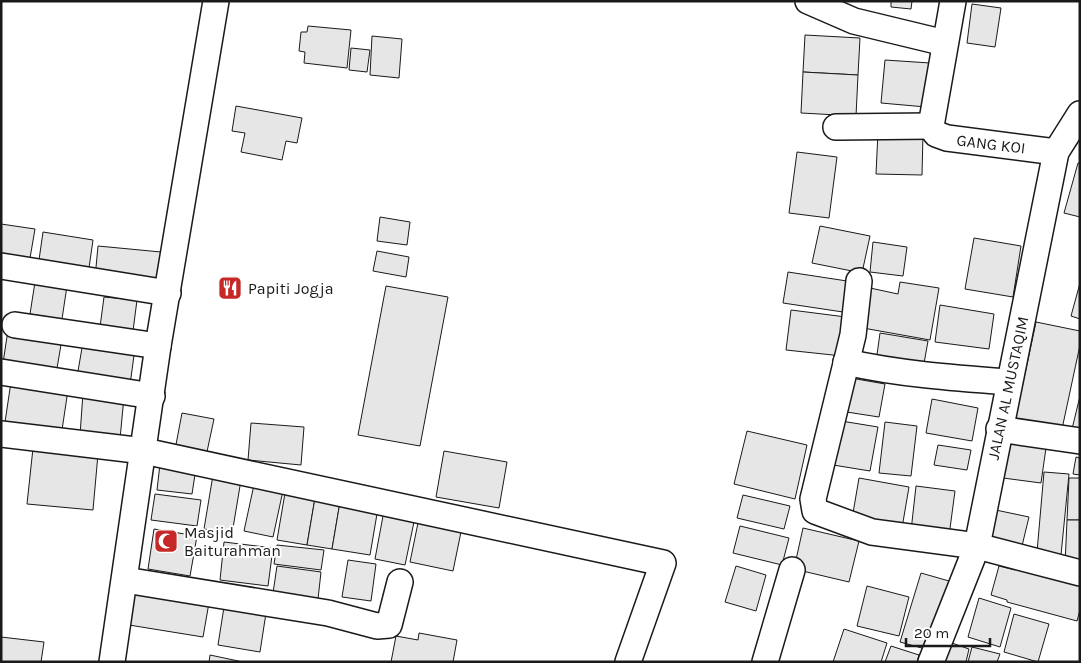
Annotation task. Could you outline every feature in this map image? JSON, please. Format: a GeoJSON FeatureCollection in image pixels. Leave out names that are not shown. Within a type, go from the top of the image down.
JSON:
{"type":"FeatureCollection","features":[{"type":"Feature","properties":{"kind":"street"},"geometry":{"type":"LineString","coordinates":[[112,662],[158,346],[216,1]]}},
{"type":"Feature","properties":{"kind":"street"},"geometry":{"type":"LineString","coordinates":[[808,1],[854,21],[945,43]]}},
{"type":"Feature","properties":{"kind":"street"},"geometry":{"type":"LineString","coordinates":[[836,127],[931,126],[953,1]]}},
{"type":"Feature","properties":{"kind":"street","name":"JALAN AL MUSTAQIM"},"geometry":{"type":"LineString","coordinates":[[931,662],[977,546],[1008,382],[1056,152],[1080,114]]}},
{"type":"Feature","properties":{"kind":"street","name":"GANG KOI"},"geometry":{"type":"LineString","coordinates":[[931,126],[936,134],[947,138],[1056,152]]}},
{"type":"Feature","properties":{"kind":"street"},"geometry":{"type":"LineString","coordinates":[[1,266],[168,293]]}},
{"type":"Feature","properties":{"kind":"street"},"geometry":{"type":"LineString","coordinates":[[859,281],[853,335],[813,499],[815,511],[872,532],[977,546],[1080,573]]}},
{"type":"Feature","properties":{"kind":"street"},"geometry":{"type":"LineString","coordinates":[[15,325],[158,346]]}},
{"type":"Feature","properties":{"kind":"street"},"geometry":{"type":"LineString","coordinates":[[846,362],[936,376],[1008,382]]}},
{"type":"Feature","properties":{"kind":"street"},"geometry":{"type":"LineString","coordinates":[[1,372],[152,396]]}},
{"type":"Feature","properties":{"kind":"street"},"geometry":{"type":"LineString","coordinates":[[999,429],[1080,441]]}},
{"type":"Feature","properties":{"kind":"street"},"geometry":{"type":"LineString","coordinates":[[1,434],[144,451],[663,563],[628,662]]}},
{"type":"Feature","properties":{"kind":"street"},"geometry":{"type":"LineString","coordinates":[[765,662],[792,570]]}},
{"type":"Feature","properties":{"kind":"street"},"geometry":{"type":"LineString","coordinates":[[125,580],[328,613],[377,626],[388,625],[400,582]]}},
{"type":"Feature","properties":{"kind":"building"},"geometry":{"type":"Polygon","coordinates":[[[891,1],[912,1],[911,9],[891,7],[891,1]]]}},
{"type":"Feature","properties":{"kind":"building"},"geometry":{"type":"Polygon","coordinates":[[[972,4],[1001,8],[995,47],[967,43],[972,4]]]}},
{"type":"Feature","properties":{"kind":"building"},"geometry":{"type":"Polygon","coordinates":[[[308,26],[351,30],[347,68],[304,63],[305,52],[299,51],[301,32],[307,32],[308,26]]]}},
{"type":"Feature","properties":{"kind":"building"},"geometry":{"type":"Polygon","coordinates":[[[805,35],[860,38],[858,75],[803,72],[805,35]]]}},
{"type":"Feature","properties":{"kind":"building"},"geometry":{"type":"Polygon","coordinates":[[[372,36],[402,39],[399,78],[370,75],[372,36]]]}},
{"type":"Feature","properties":{"kind":"building"},"geometry":{"type":"Polygon","coordinates":[[[351,48],[370,50],[367,72],[349,70],[351,48]]]}},
{"type":"Feature","properties":{"kind":"building"},"geometry":{"type":"Polygon","coordinates":[[[885,60],[930,63],[926,107],[881,103],[885,60]]]}},
{"type":"Feature","properties":{"kind":"building"},"geometry":{"type":"Polygon","coordinates":[[[803,72],[858,75],[856,116],[801,113],[803,72]]]}},
{"type":"Feature","properties":{"kind":"building"},"geometry":{"type":"Polygon","coordinates":[[[236,106],[302,118],[297,143],[286,141],[282,160],[241,152],[245,133],[232,131],[236,106]]]}},
{"type":"Feature","properties":{"kind":"building"},"geometry":{"type":"Polygon","coordinates":[[[878,132],[923,134],[922,175],[876,174],[878,132]]]}},
{"type":"Feature","properties":{"kind":"building"},"geometry":{"type":"Polygon","coordinates":[[[797,152],[837,157],[829,218],[789,213],[797,152]]]}},
{"type":"Feature","properties":{"kind":"building"},"geometry":{"type":"Polygon","coordinates":[[[1078,163],[1080,163],[1080,217],[1064,213],[1078,163]]]}},
{"type":"Feature","properties":{"kind":"building"},"geometry":{"type":"Polygon","coordinates":[[[380,217],[410,222],[407,245],[377,241],[380,217]]]}},
{"type":"Feature","properties":{"kind":"building"},"geometry":{"type":"Polygon","coordinates":[[[1,224],[35,229],[29,264],[1,259],[1,224]]]}},
{"type":"Feature","properties":{"kind":"building"},"geometry":{"type":"Polygon","coordinates":[[[820,226],[870,236],[862,273],[812,263],[820,226]]]}},
{"type":"Feature","properties":{"kind":"building"},"geometry":{"type":"Polygon","coordinates":[[[43,232],[93,240],[88,275],[38,267],[43,232]]]}},
{"type":"Feature","properties":{"kind":"building"},"geometry":{"type":"Polygon","coordinates":[[[974,238],[1021,246],[1013,297],[965,289],[974,238]]]}},
{"type":"Feature","properties":{"kind":"building"},"geometry":{"type":"Polygon","coordinates":[[[873,242],[907,247],[903,276],[870,272],[873,242]]]}},
{"type":"Feature","properties":{"kind":"building"},"geometry":{"type":"Polygon","coordinates":[[[98,246],[161,252],[158,284],[95,278],[98,246]]]}},
{"type":"Feature","properties":{"kind":"building"},"geometry":{"type":"Polygon","coordinates":[[[377,251],[409,257],[406,277],[373,271],[377,251]]]}},
{"type":"Feature","properties":{"kind":"building"},"geometry":{"type":"Polygon","coordinates":[[[788,272],[847,281],[843,312],[783,303],[788,272]]]}},
{"type":"Feature","properties":{"kind":"building"},"geometry":{"type":"Polygon","coordinates":[[[35,282],[67,286],[62,319],[30,314],[35,282]]]}},
{"type":"Feature","properties":{"kind":"building"},"geometry":{"type":"Polygon","coordinates":[[[900,282],[939,288],[930,340],[863,328],[870,288],[898,294],[900,282]]]}},
{"type":"Feature","properties":{"kind":"building"},"geometry":{"type":"Polygon","coordinates":[[[1080,283],[1080,319],[1071,316],[1080,283]]]}},
{"type":"Feature","properties":{"kind":"building"},"geometry":{"type":"Polygon","coordinates":[[[386,286],[448,297],[420,446],[358,435],[386,286]]]}},
{"type":"Feature","properties":{"kind":"building"},"geometry":{"type":"Polygon","coordinates":[[[104,297],[137,300],[133,331],[100,327],[104,297]]]}},
{"type":"Feature","properties":{"kind":"building"},"geometry":{"type":"Polygon","coordinates":[[[940,305],[994,314],[989,349],[935,342],[940,305]]]}},
{"type":"Feature","properties":{"kind":"building"},"geometry":{"type":"Polygon","coordinates":[[[791,310],[846,317],[842,356],[786,350],[791,310]]]}},
{"type":"Feature","properties":{"kind":"building"},"geometry":{"type":"Polygon","coordinates":[[[1036,322],[1080,331],[1080,345],[1062,429],[1015,420],[1036,322]]]}},
{"type":"Feature","properties":{"kind":"building"},"geometry":{"type":"Polygon","coordinates":[[[8,330],[62,339],[56,374],[3,363],[8,330]]]}},
{"type":"Feature","properties":{"kind":"building"},"geometry":{"type":"Polygon","coordinates":[[[880,333],[928,341],[923,369],[876,362],[880,333]]]}},
{"type":"Feature","properties":{"kind":"building"},"geometry":{"type":"Polygon","coordinates":[[[83,342],[135,348],[130,385],[77,377],[83,342]]]}},
{"type":"Feature","properties":{"kind":"building"},"geometry":{"type":"Polygon","coordinates":[[[845,377],[885,384],[879,417],[840,411],[845,377]]]}},
{"type":"Feature","properties":{"kind":"building"},"geometry":{"type":"Polygon","coordinates":[[[11,382],[68,390],[62,430],[5,422],[11,382]]]}},
{"type":"Feature","properties":{"kind":"building"},"geometry":{"type":"Polygon","coordinates":[[[83,393],[124,397],[120,439],[80,435],[83,393]]]}},
{"type":"Feature","properties":{"kind":"building"},"geometry":{"type":"Polygon","coordinates":[[[1080,396],[1080,431],[1072,429],[1080,396]]]}},
{"type":"Feature","properties":{"kind":"building"},"geometry":{"type":"Polygon","coordinates":[[[932,399],[978,408],[972,441],[926,433],[932,399]]]}},
{"type":"Feature","properties":{"kind":"building"},"geometry":{"type":"Polygon","coordinates":[[[182,413],[214,419],[205,461],[174,455],[182,413]]]}},
{"type":"Feature","properties":{"kind":"building"},"geometry":{"type":"Polygon","coordinates":[[[835,420],[878,427],[870,471],[827,464],[835,420]]]}},
{"type":"Feature","properties":{"kind":"building"},"geometry":{"type":"Polygon","coordinates":[[[885,422],[917,426],[911,476],[879,473],[885,422]]]}},
{"type":"Feature","properties":{"kind":"building"},"geometry":{"type":"Polygon","coordinates":[[[251,423],[304,427],[301,465],[248,460],[251,423]]]}},
{"type":"Feature","properties":{"kind":"building"},"geometry":{"type":"Polygon","coordinates":[[[747,431],[807,445],[795,499],[734,484],[747,431]]]}},
{"type":"Feature","properties":{"kind":"building"},"geometry":{"type":"Polygon","coordinates":[[[1008,443],[1046,448],[1041,483],[1003,478],[1008,443]]]}},
{"type":"Feature","properties":{"kind":"building"},"geometry":{"type":"Polygon","coordinates":[[[938,445],[971,450],[967,470],[934,465],[938,445]]]}},
{"type":"Feature","properties":{"kind":"building"},"geometry":{"type":"Polygon","coordinates":[[[33,448],[98,454],[93,510],[27,504],[33,448]]]}},
{"type":"Feature","properties":{"kind":"building"},"geometry":{"type":"Polygon","coordinates":[[[444,451],[507,462],[499,508],[436,497],[444,451]]]}},
{"type":"Feature","properties":{"kind":"building"},"geometry":{"type":"Polygon","coordinates":[[[1076,457],[1080,458],[1080,475],[1073,474],[1076,457]]]}},
{"type":"Feature","properties":{"kind":"building"},"geometry":{"type":"Polygon","coordinates":[[[160,464],[196,468],[192,494],[157,490],[160,464]]]}},
{"type":"Feature","properties":{"kind":"building"},"geometry":{"type":"Polygon","coordinates":[[[1044,472],[1069,474],[1061,555],[1037,552],[1044,472]]]}},
{"type":"Feature","properties":{"kind":"building"},"geometry":{"type":"Polygon","coordinates":[[[213,475],[241,480],[232,534],[204,529],[213,475]]]}},
{"type":"Feature","properties":{"kind":"building"},"geometry":{"type":"Polygon","coordinates":[[[859,478],[909,487],[902,528],[852,519],[859,478]]]}},
{"type":"Feature","properties":{"kind":"building"},"geometry":{"type":"Polygon","coordinates":[[[1069,478],[1080,478],[1080,520],[1067,520],[1069,478]]]}},
{"type":"Feature","properties":{"kind":"building"},"geometry":{"type":"Polygon","coordinates":[[[255,480],[284,486],[273,537],[244,531],[255,480]]]}},
{"type":"Feature","properties":{"kind":"building"},"geometry":{"type":"Polygon","coordinates":[[[916,486],[955,491],[949,536],[911,531],[916,486]]]}},
{"type":"Feature","properties":{"kind":"building"},"geometry":{"type":"Polygon","coordinates":[[[285,493],[315,498],[307,545],[277,540],[285,493]]]}},
{"type":"Feature","properties":{"kind":"building"},"geometry":{"type":"Polygon","coordinates":[[[155,494],[201,500],[197,526],[151,520],[155,494]]]}},
{"type":"Feature","properties":{"kind":"building"},"geometry":{"type":"Polygon","coordinates":[[[743,495],[790,506],[784,529],[737,518],[743,495]]]}},
{"type":"Feature","properties":{"kind":"building"},"geometry":{"type":"Polygon","coordinates":[[[315,498],[340,502],[332,549],[307,545],[315,498]]]}},
{"type":"Feature","properties":{"kind":"building"},"geometry":{"type":"Polygon","coordinates":[[[340,502],[378,508],[370,555],[332,549],[340,502]]]}},
{"type":"Feature","properties":{"kind":"building"},"geometry":{"type":"Polygon","coordinates":[[[991,509],[1029,517],[1021,550],[984,542],[991,509]]]}},
{"type":"Feature","properties":{"kind":"building"},"geometry":{"type":"Polygon","coordinates":[[[383,516],[414,522],[405,565],[375,559],[383,516]]]}},
{"type":"Feature","properties":{"kind":"building"},"geometry":{"type":"Polygon","coordinates":[[[419,518],[462,527],[453,571],[410,562],[419,518]]]}},
{"type":"Feature","properties":{"kind":"building"},"geometry":{"type":"Polygon","coordinates":[[[1067,520],[1080,520],[1080,565],[1065,565],[1067,520]]]}},
{"type":"Feature","properties":{"kind":"building"},"geometry":{"type":"Polygon","coordinates":[[[740,526],[789,538],[782,565],[733,553],[740,526]]]}},
{"type":"Feature","properties":{"kind":"building"},"geometry":{"type":"Polygon","coordinates":[[[803,528],[859,541],[849,582],[794,569],[803,528]]]}},
{"type":"Feature","properties":{"kind":"building"},"geometry":{"type":"Polygon","coordinates":[[[154,529],[197,536],[190,576],[148,569],[154,529]]]}},
{"type":"Feature","properties":{"kind":"building"},"geometry":{"type":"Polygon","coordinates":[[[224,542],[273,548],[268,586],[220,580],[224,542]]]}},
{"type":"Feature","properties":{"kind":"building"},"geometry":{"type":"Polygon","coordinates":[[[277,545],[324,550],[321,570],[274,564],[277,545]]]}},
{"type":"Feature","properties":{"kind":"building"},"geometry":{"type":"Polygon","coordinates":[[[348,560],[376,564],[371,601],[342,597],[348,560]]]}},
{"type":"Feature","properties":{"kind":"building"},"geometry":{"type":"Polygon","coordinates":[[[1018,561],[1080,577],[1080,610],[1077,621],[1007,602],[1007,600],[991,595],[999,566],[1015,570],[1018,561]]]}},
{"type":"Feature","properties":{"kind":"building"},"geometry":{"type":"Polygon","coordinates":[[[277,566],[321,572],[318,599],[273,593],[277,566]]]}},
{"type":"Feature","properties":{"kind":"building"},"geometry":{"type":"Polygon","coordinates":[[[736,566],[766,575],[756,611],[725,602],[736,566]]]}},
{"type":"Feature","properties":{"kind":"building"},"geometry":{"type":"Polygon","coordinates":[[[921,573],[949,581],[929,650],[900,642],[921,573]]]}},
{"type":"Feature","properties":{"kind":"building"},"geometry":{"type":"Polygon","coordinates":[[[135,585],[210,597],[203,637],[129,625],[135,585]]]}},
{"type":"Feature","properties":{"kind":"building"},"geometry":{"type":"Polygon","coordinates":[[[867,586],[909,597],[899,636],[857,626],[867,586]]]}},
{"type":"Feature","properties":{"kind":"building"},"geometry":{"type":"Polygon","coordinates":[[[979,598],[1011,608],[1000,647],[968,637],[979,598]]]}},
{"type":"Feature","properties":{"kind":"building"},"geometry":{"type":"Polygon","coordinates":[[[224,607],[266,613],[260,652],[218,645],[224,607]]]}},
{"type":"Feature","properties":{"kind":"building"},"geometry":{"type":"Polygon","coordinates":[[[1014,614],[1049,624],[1038,662],[1004,652],[1014,614]]]}},
{"type":"Feature","properties":{"kind":"building"},"geometry":{"type":"Polygon","coordinates":[[[844,629],[887,643],[881,662],[833,662],[844,629]]]}},
{"type":"Feature","properties":{"kind":"building"},"geometry":{"type":"Polygon","coordinates":[[[419,633],[457,640],[453,662],[391,662],[396,636],[418,640],[419,633]]]}},
{"type":"Feature","properties":{"kind":"building"},"geometry":{"type":"Polygon","coordinates":[[[1,637],[44,642],[41,662],[1,662],[1,637]]]}},
{"type":"Feature","properties":{"kind":"building"},"geometry":{"type":"Polygon","coordinates":[[[949,642],[969,649],[966,662],[943,662],[949,642]]]}},
{"type":"Feature","properties":{"kind":"building"},"geometry":{"type":"Polygon","coordinates":[[[891,646],[919,655],[917,662],[885,662],[891,646]]]}},
{"type":"Feature","properties":{"kind":"building"},"geometry":{"type":"Polygon","coordinates":[[[972,647],[1000,654],[997,662],[968,662],[972,647]]]}},
{"type":"Feature","properties":{"kind":"building"},"geometry":{"type":"Polygon","coordinates":[[[210,655],[243,662],[209,662],[210,655]]]}},
{"type":"Feature","properties":{"kind":"place","name":"Papiti Jogja"},"geometry":{"type":"Point","coordinates":[230,288]}},
{"type":"Feature","properties":{"kind":"place","name":"Masjid Baiturahman"},"geometry":{"type":"Point","coordinates":[166,541]}}]}
